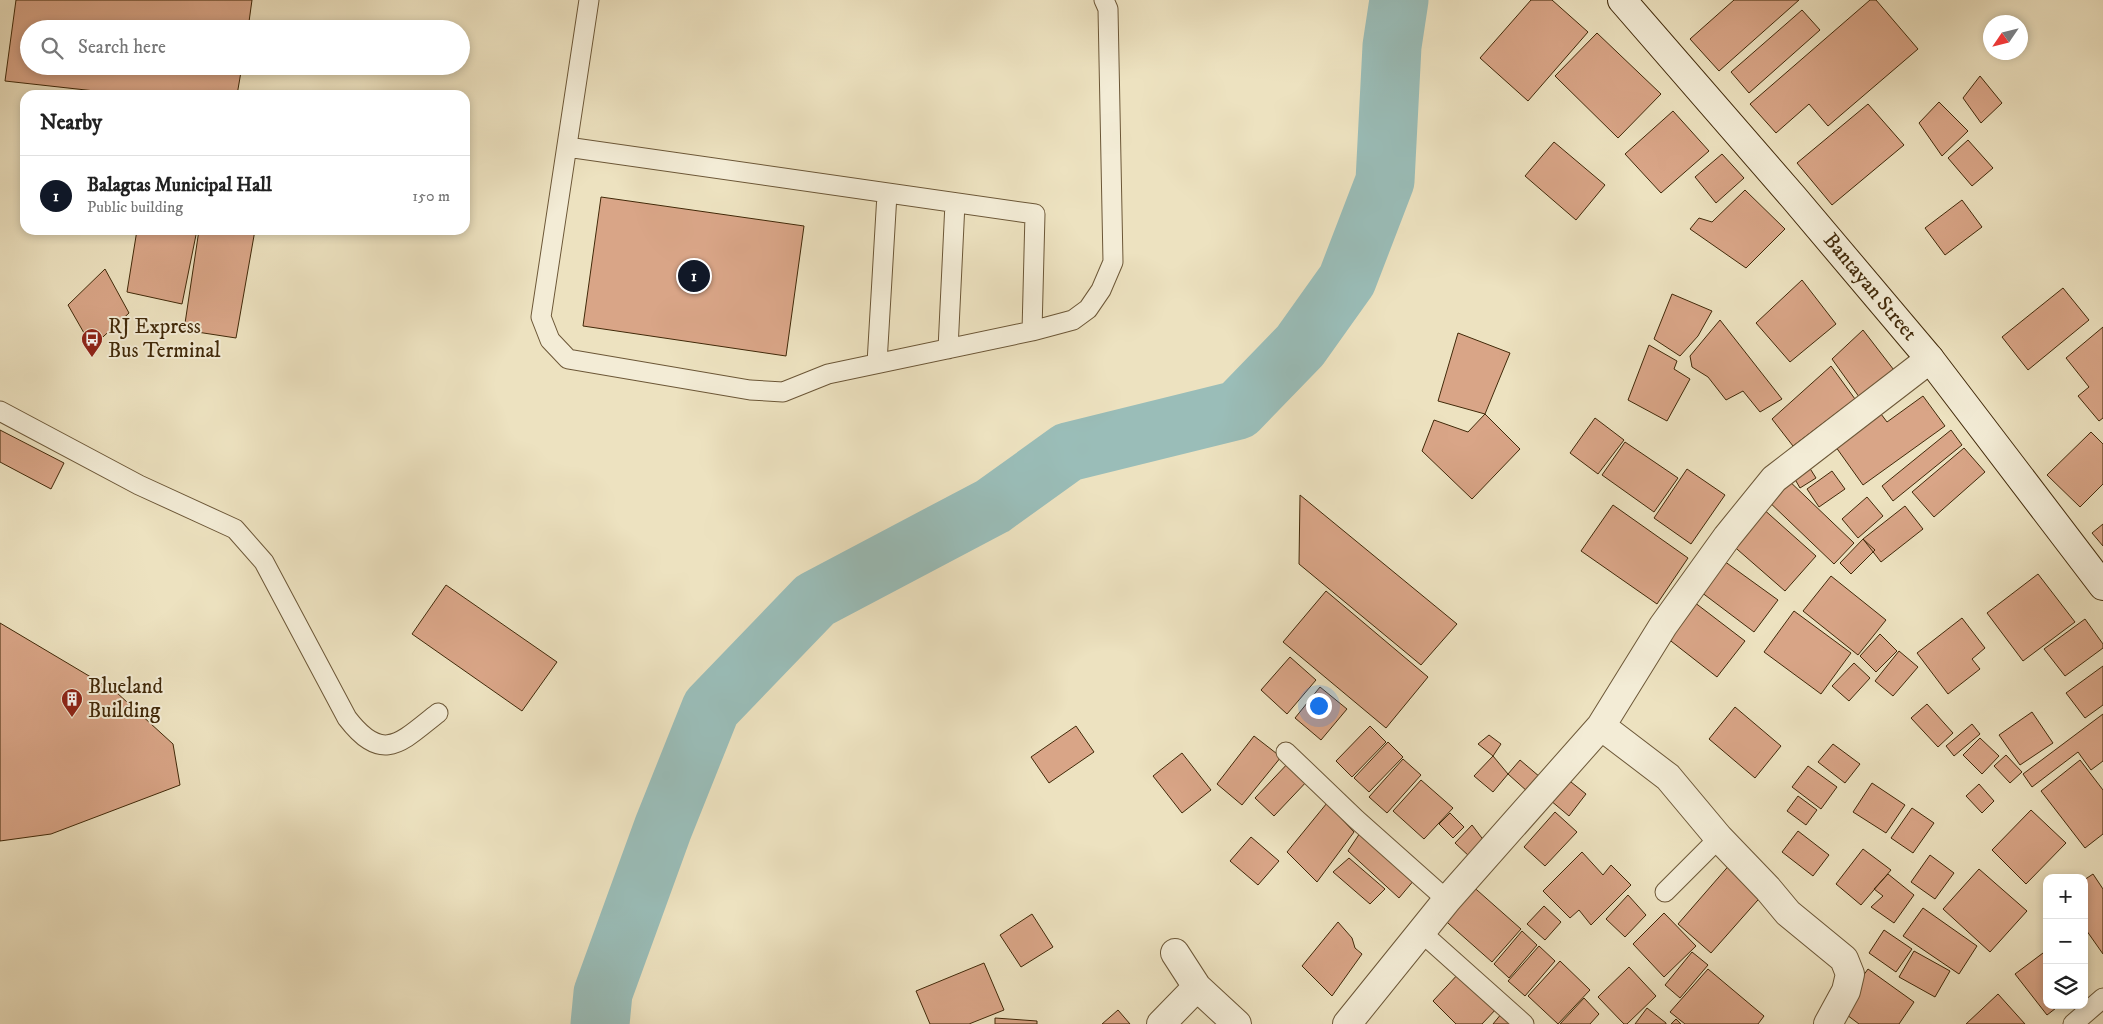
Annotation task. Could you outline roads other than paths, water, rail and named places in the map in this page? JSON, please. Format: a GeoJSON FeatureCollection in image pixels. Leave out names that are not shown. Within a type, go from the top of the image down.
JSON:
{"type":"FeatureCollection","features":[{"type":"Feature","properties":{"kind":"street","name":"Bantayan Street"},"geometry":{"type":"LineString","coordinates":[[1622,0],[1930,358],[2103,586]]}},
{"type":"Feature","properties":{"kind":"street"},"geometry":{"type":"LineString","coordinates":[[1347,1024],[1447,900],[1601,726],[1663,626],[1727,537],[1774,478],[1930,358]]}},
{"type":"Feature","properties":{"kind":"street"},"geometry":{"type":"LineString","coordinates":[[1601,726],[1668,777],[1719,838],[1768,889],[1788,913],[1844,959],[1850,974],[1846,991],[1828,1024]]}},
{"type":"Feature","properties":{"kind":"street"},"geometry":{"type":"LineString","coordinates":[[1176,953],[1197,987],[1237,1024]]}},
{"type":"Feature","properties":{"kind":"street"},"geometry":{"type":"LineString","coordinates":[[1162,1024],[1197,987]]}},
{"type":"Feature","properties":{"kind":"lane"},"geometry":{"type":"LineString","coordinates":[[589,0],[541,317],[550,340],[568,359],[750,390],[783,392],[828,374],[1032,331],[1072,320],[1088,309],[1101,290],[1113,262],[1108,9],[1104,0]]}},
{"type":"Feature","properties":{"kind":"lane"},"geometry":{"type":"LineString","coordinates":[[567,148],[1035,214],[1032,331]]}},
{"type":"Feature","properties":{"kind":"lane"},"geometry":{"type":"LineString","coordinates":[[877,363],[887,194]]}},
{"type":"Feature","properties":{"kind":"lane"},"geometry":{"type":"LineString","coordinates":[[948,348],[955,204]]}},
{"type":"Feature","properties":{"kind":"lane"},"geometry":{"type":"LineString","coordinates":[[0,412],[139,485],[235,529],[264,562],[347,718],[360,735],[380,746],[400,743],[438,713]]}},
{"type":"Feature","properties":{"kind":"lane"},"geometry":{"type":"LineString","coordinates":[[1286,752],[1356,819],[1447,900]]}},
{"type":"Feature","properties":{"kind":"lane"},"geometry":{"type":"LineString","coordinates":[[1665,892],[1719,838]]}},
{"type":"Feature","properties":{"kind":"lane"},"geometry":{"type":"LineString","coordinates":[[1420,932],[1524,1024]]}},
{"type":"Feature","properties":{"kind":"lane"},"geometry":{"type":"LineString","coordinates":[[2073,1024],[2103,998]]}},
{"type":"Feature","properties":{"kind":"waterway"},"geometry":{"type":"LineString","coordinates":[[600,1024],[603,993],[663,828],[711,708],[815,600],[993,506],[1068,452],[1238,410],[1300,346],[1347,280],[1385,181],[1392,46],[1399,0]]}},
{"type":"Feature","properties":{"kind":"place","name":"Balagtas Municipal Hall"},"geometry":{"type":"Point","coordinates":[694,276]}},
{"type":"Feature","properties":{"kind":"place","name":"RJ Express Bus Terminal"},"geometry":{"type":"Point","coordinates":[92,358]}},
{"type":"Feature","properties":{"kind":"place","name":"Blueland Building"},"geometry":{"type":"Point","coordinates":[72,718]}}]}
